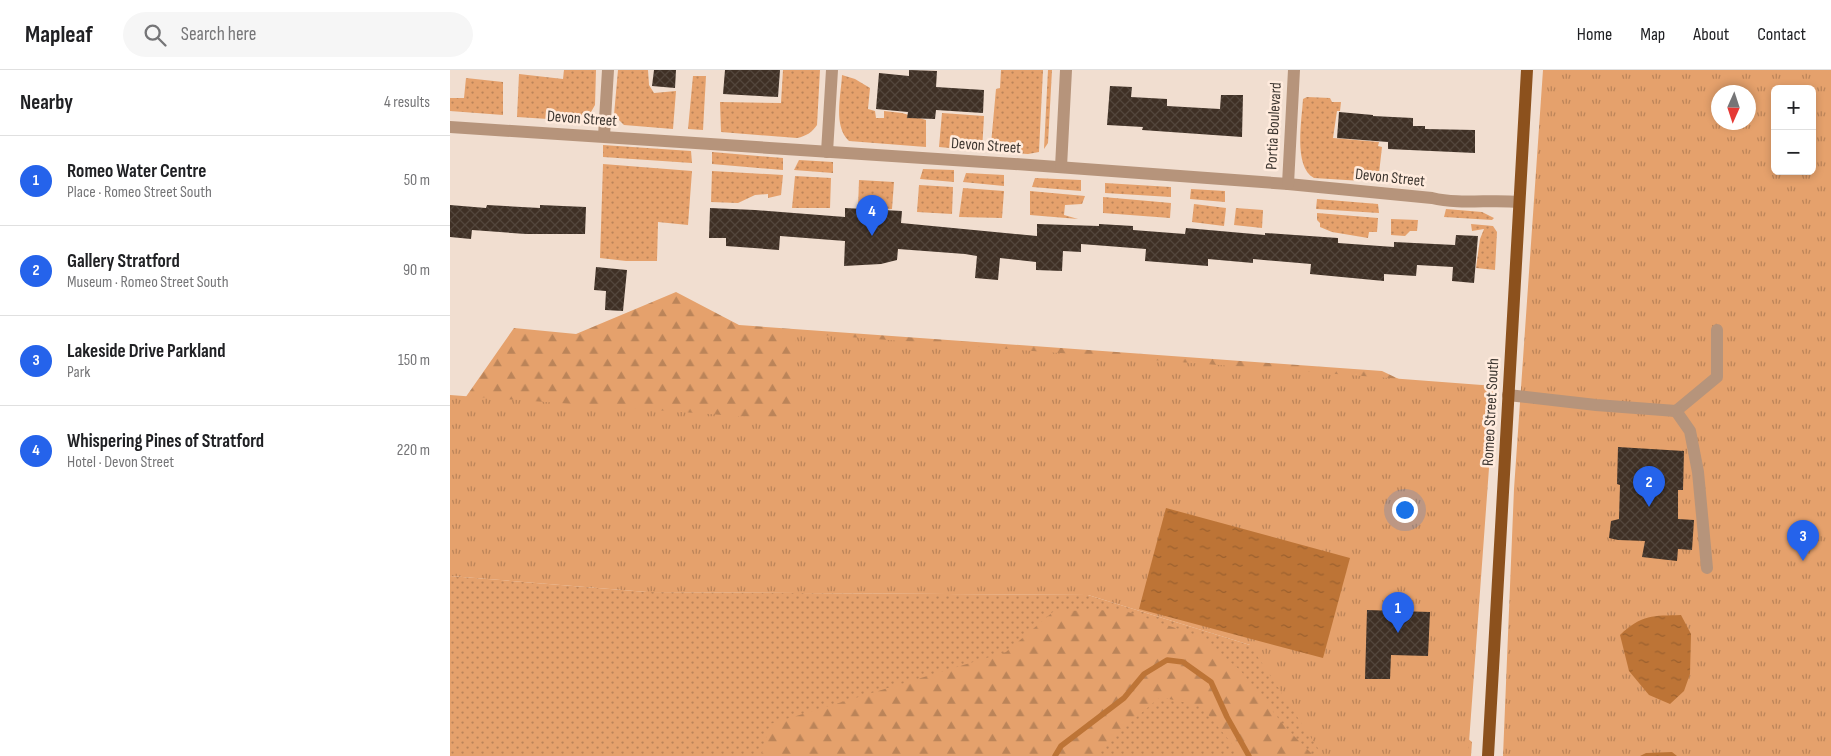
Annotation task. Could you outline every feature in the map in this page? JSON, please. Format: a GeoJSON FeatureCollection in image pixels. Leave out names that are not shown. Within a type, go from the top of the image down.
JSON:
{"type":"FeatureCollection","features":[{"type":"Feature","properties":{"kind":"main road","name":"Romeo Street South"},"geometry":{"type":"LineString","coordinates":[[1488,756],[1527,70]]}},
{"type":"Feature","properties":{"kind":"street"},"geometry":{"type":"LineString","coordinates":[[604,136],[608,70]]}},
{"type":"Feature","properties":{"kind":"street"},"geometry":{"type":"LineString","coordinates":[[827,152],[832,70]]}},
{"type":"Feature","properties":{"kind":"street"},"geometry":{"type":"LineString","coordinates":[[1061,167],[1066,70]]}},
{"type":"Feature","properties":{"kind":"street","name":"Portia Boulevard"},"geometry":{"type":"LineString","coordinates":[[1288,184],[1294,70]]}},
{"type":"Feature","properties":{"kind":"street","name":"Devon Street"},"geometry":{"type":"LineString","coordinates":[[450,127],[1061,167],[1288,184],[1432,198],[1443,201],[1502,200],[1519,202]]}},
{"type":"Feature","properties":{"kind":"street"},"geometry":{"type":"LineString","coordinates":[[1508,394],[1596,405],[1676,411],[1717,377],[1717,330]]}},
{"type":"Feature","properties":{"kind":"street"},"geometry":{"type":"LineString","coordinates":[[1676,411],[1690,431],[1698,472],[1707,568]]}},
{"type":"Feature","properties":{"kind":"green space"},"geometry":{"type":"Polygon","coordinates":[[[564,70],[596,70],[595,105],[591,112],[579,121],[517,117],[519,74],[563,79],[564,70]]]}},
{"type":"Feature","properties":{"kind":"green space"},"geometry":{"type":"Polygon","coordinates":[[[618,70],[648,70],[649,85],[654,93],[676,91],[673,129],[624,125],[614,115],[618,70]]]}},
{"type":"Feature","properties":{"kind":"green space"},"geometry":{"type":"Polygon","coordinates":[[[783,70],[820,70],[817,125],[813,130],[797,138],[721,132],[720,102],[781,103],[783,70]]]}},
{"type":"Feature","properties":{"kind":"green space"},"geometry":{"type":"Polygon","coordinates":[[[1001,70],[1043,70],[1039,152],[1028,154],[995,152],[991,144],[996,89],[1000,88],[1001,70]]]}},
{"type":"Feature","properties":{"kind":"green space"},"geometry":{"type":"Polygon","coordinates":[[[1048,70],[1052,70],[1048,143],[1044,149],[1048,70]]]}},
{"type":"Feature","properties":{"kind":"green space"},"geometry":{"type":"Polygon","coordinates":[[[1543,70],[1831,70],[1831,756],[1503,756],[1514,489],[1543,70]]]}},
{"type":"Feature","properties":{"kind":"green space"},"geometry":{"type":"Polygon","coordinates":[[[842,75],[855,79],[870,88],[868,109],[875,111],[876,118],[884,118],[884,111],[902,113],[926,120],[926,147],[849,141],[844,135],[839,119],[842,75]]]}},
{"type":"Feature","properties":{"kind":"green space"},"geometry":{"type":"Polygon","coordinates":[[[693,76],[706,76],[703,130],[688,129],[693,76]]]}},
{"type":"Feature","properties":{"kind":"green space"},"geometry":{"type":"Polygon","coordinates":[[[466,78],[503,82],[503,115],[450,111],[450,98],[464,98],[466,78]]]}},
{"type":"Feature","properties":{"kind":"green space"},"geometry":{"type":"Polygon","coordinates":[[[1307,97],[1330,98],[1332,102],[1341,102],[1340,111],[1337,111],[1333,138],[1379,142],[1378,146],[1382,147],[1378,182],[1314,178],[1307,172],[1303,164],[1300,142],[1303,99],[1307,97]]]}},
{"type":"Feature","properties":{"kind":"green space"},"geometry":{"type":"Polygon","coordinates":[[[942,113],[984,116],[982,151],[939,147],[942,113]]]}},
{"type":"Feature","properties":{"kind":"green space"},"geometry":{"type":"Polygon","coordinates":[[[603,145],[691,151],[692,163],[603,157],[603,145]]]}},
{"type":"Feature","properties":{"kind":"green space"},"geometry":{"type":"Polygon","coordinates":[[[712,152],[783,158],[783,170],[712,164],[712,152]]]}},
{"type":"Feature","properties":{"kind":"green space"},"geometry":{"type":"Polygon","coordinates":[[[799,160],[833,162],[833,173],[794,170],[799,160]]]}},
{"type":"Feature","properties":{"kind":"green space"},"geometry":{"type":"Polygon","coordinates":[[[603,164],[692,171],[688,225],[658,222],[657,261],[626,261],[600,258],[603,164]]]}},
{"type":"Feature","properties":{"kind":"green space"},"geometry":{"type":"Polygon","coordinates":[[[923,169],[954,170],[954,182],[920,179],[923,169]]]}},
{"type":"Feature","properties":{"kind":"green space"},"geometry":{"type":"Polygon","coordinates":[[[712,171],[783,175],[781,195],[768,198],[768,194],[755,195],[738,203],[711,202],[712,171]]]}},
{"type":"Feature","properties":{"kind":"green space"},"geometry":{"type":"Polygon","coordinates":[[[966,173],[1004,175],[1004,186],[963,182],[966,173]]]}},
{"type":"Feature","properties":{"kind":"green space"},"geometry":{"type":"Polygon","coordinates":[[[795,176],[831,178],[830,208],[792,208],[795,176]]]}},
{"type":"Feature","properties":{"kind":"green space"},"geometry":{"type":"Polygon","coordinates":[[[1035,178],[1081,180],[1081,191],[1032,187],[1035,178]]]}},
{"type":"Feature","properties":{"kind":"green space"},"geometry":{"type":"Polygon","coordinates":[[[859,180],[894,182],[892,209],[858,208],[859,180]]]}},
{"type":"Feature","properties":{"kind":"green space"},"geometry":{"type":"Polygon","coordinates":[[[1105,183],[1171,187],[1171,197],[1105,193],[1105,183]]]}},
{"type":"Feature","properties":{"kind":"green space"},"geometry":{"type":"Polygon","coordinates":[[[919,185],[953,187],[952,214],[917,212],[919,185]]]}},
{"type":"Feature","properties":{"kind":"green space"},"geometry":{"type":"Polygon","coordinates":[[[963,188],[1004,191],[1002,218],[959,217],[963,188]]]}},
{"type":"Feature","properties":{"kind":"green space"},"geometry":{"type":"Polygon","coordinates":[[[1191,189],[1225,191],[1225,202],[1190,199],[1191,189]]]}},
{"type":"Feature","properties":{"kind":"green space"},"geometry":{"type":"Polygon","coordinates":[[[1030,191],[1085,196],[1082,204],[1065,205],[1064,215],[1078,219],[1030,215],[1030,191]]]}},
{"type":"Feature","properties":{"kind":"green space"},"geometry":{"type":"Polygon","coordinates":[[[1103,197],[1171,203],[1170,218],[1103,213],[1103,197]]]}},
{"type":"Feature","properties":{"kind":"green space"},"geometry":{"type":"Polygon","coordinates":[[[1317,199],[1378,204],[1379,213],[1316,209],[1317,199]]]}},
{"type":"Feature","properties":{"kind":"green space"},"geometry":{"type":"Polygon","coordinates":[[[1194,204],[1226,208],[1224,226],[1192,222],[1194,204]]]}},
{"type":"Feature","properties":{"kind":"green space"},"geometry":{"type":"Polygon","coordinates":[[[1236,208],[1263,210],[1262,228],[1234,225],[1236,208]]]}},
{"type":"Feature","properties":{"kind":"green space"},"geometry":{"type":"Polygon","coordinates":[[[1446,209],[1482,212],[1494,218],[1492,220],[1444,217],[1446,209]]]}},
{"type":"Feature","properties":{"kind":"green space"},"geometry":{"type":"Polygon","coordinates":[[[1317,213],[1378,218],[1377,232],[1369,232],[1368,238],[1332,232],[1320,227],[1317,213]]]}},
{"type":"Feature","properties":{"kind":"green space"},"geometry":{"type":"Polygon","coordinates":[[[1391,219],[1418,220],[1417,231],[1410,231],[1405,236],[1391,235],[1391,219]]]}},
{"type":"Feature","properties":{"kind":"green space"},"geometry":{"type":"Polygon","coordinates":[[[1471,224],[1493,226],[1497,232],[1495,270],[1476,268],[1480,239],[1484,229],[1472,231],[1471,224]]]}},
{"type":"Feature","properties":{"kind":"green space"},"geometry":{"type":"Polygon","coordinates":[[[676,292],[739,325],[1382,371],[1424,391],[1469,468],[456,411],[514,328],[576,334],[676,292]]]}},
{"type":"Feature","properties":{"kind":"green space"},"geometry":{"type":"Polygon","coordinates":[[[796,333],[1495,386],[1468,756],[1323,756],[1250,645],[1088,595],[647,592],[450,576],[450,395],[790,420],[796,333]]]}},
{"type":"Feature","properties":{"kind":"green space"},"geometry":{"type":"Polygon","coordinates":[[[450,576],[647,592],[1088,595],[1250,645],[1253,643],[1462,734],[1472,742],[1471,756],[450,756],[450,576]]]}},
{"type":"Feature","properties":{"kind":"green space"},"geometry":{"type":"Polygon","coordinates":[[[1122,610],[1199,636],[1240,670],[1286,728],[1314,756],[1242,756],[1201,706],[1160,697],[1091,756],[761,756],[770,724],[1006,652],[1054,611],[1122,610]]]}},
{"type":"Feature","properties":{"kind":"green space"},"geometry":{"type":"Polygon","coordinates":[[[544,755],[549,756],[450,756],[544,755]]]}},
{"type":"Feature","properties":{"kind":"water"},"geometry":{"type":"Polygon","coordinates":[[[1166,508],[1350,558],[1323,658],[1139,609],[1166,508]]]}},
{"type":"Feature","properties":{"kind":"water"},"geometry":{"type":"Polygon","coordinates":[[[1681,615],[1691,634],[1690,674],[1684,691],[1670,704],[1649,695],[1629,671],[1620,635],[1635,623],[1648,618],[1681,615]]]}},
{"type":"Feature","properties":{"kind":"water"},"geometry":{"type":"Polygon","coordinates":[[[1672,752],[1677,756],[1640,756],[1646,753],[1672,752]]]}},
{"type":"Feature","properties":{"kind":"building"},"geometry":{"type":"Polygon","coordinates":[[[654,70],[676,70],[675,88],[652,86],[654,70]]]}},
{"type":"Feature","properties":{"kind":"building"},"geometry":{"type":"Polygon","coordinates":[[[725,70],[780,70],[778,97],[723,94],[725,70]]]}},
{"type":"Feature","properties":{"kind":"building"},"geometry":{"type":"Polygon","coordinates":[[[909,70],[937,71],[936,87],[984,90],[983,113],[936,110],[935,119],[907,118],[908,112],[876,109],[879,73],[909,76],[909,70]]]}},
{"type":"Feature","properties":{"kind":"building"},"geometry":{"type":"Polygon","coordinates":[[[1110,86],[1132,87],[1131,97],[1167,99],[1167,106],[1220,109],[1221,95],[1243,95],[1242,137],[1142,130],[1143,127],[1107,125],[1110,86]]]}},
{"type":"Feature","properties":{"kind":"building"},"geometry":{"type":"Polygon","coordinates":[[[1339,112],[1413,118],[1413,126],[1425,126],[1425,129],[1475,130],[1475,153],[1388,149],[1388,142],[1337,138],[1339,112]]]}},
{"type":"Feature","properties":{"kind":"building"},"geometry":{"type":"Polygon","coordinates":[[[450,205],[486,208],[487,205],[540,208],[540,205],[586,207],[585,234],[526,234],[472,230],[471,239],[450,237],[450,205]]]}},
{"type":"Feature","properties":{"kind":"building"},"geometry":{"type":"Polygon","coordinates":[[[710,208],[845,217],[845,208],[902,211],[901,223],[1037,236],[1037,224],[1099,226],[1099,224],[1133,226],[1133,230],[1185,234],[1186,228],[1265,235],[1265,233],[1338,238],[1338,243],[1394,247],[1394,242],[1455,245],[1456,235],[1478,236],[1474,283],[1452,281],[1453,267],[1417,265],[1416,276],[1384,274],[1384,281],[1310,274],[1311,264],[1253,259],[1253,263],[1208,259],[1208,266],[1145,261],[1146,249],[1081,244],[1081,252],[1063,251],[1062,271],[1036,270],[1036,262],[1000,258],[998,280],[975,278],[977,256],[965,254],[898,249],[897,260],[881,264],[844,266],[845,241],[780,236],[779,250],[726,246],[726,238],[709,238],[710,208]]]}},
{"type":"Feature","properties":{"kind":"building"},"geometry":{"type":"Polygon","coordinates":[[[596,267],[627,270],[623,311],[605,310],[606,291],[594,290],[596,267]]]}},
{"type":"Feature","properties":{"kind":"building"},"geometry":{"type":"Polygon","coordinates":[[[1618,447],[1684,451],[1683,490],[1678,490],[1678,519],[1694,520],[1692,550],[1678,549],[1677,561],[1642,557],[1645,541],[1609,538],[1611,521],[1619,519],[1620,485],[1617,484],[1618,447]]]}},
{"type":"Feature","properties":{"kind":"building"},"geometry":{"type":"Polygon","coordinates":[[[1367,610],[1430,612],[1428,656],[1391,655],[1390,679],[1365,679],[1367,610]]]}},
{"type":"Feature","properties":{"kind":"waterway"},"geometry":{"type":"LineString","coordinates":[[1055,756],[1061,746],[1124,698],[1144,674],[1167,660],[1183,662],[1211,682],[1227,717],[1249,756]]}},
{"type":"Feature","properties":{"kind":"place","name":"Whispering Pines of Stratford"},"geometry":{"type":"Point","coordinates":[872,236]}},
{"type":"Feature","properties":{"kind":"place","name":"Gallery Stratford"},"geometry":{"type":"Point","coordinates":[1649,507]}},
{"type":"Feature","properties":{"kind":"place","name":"Lakeside Drive Parkland"},"geometry":{"type":"Point","coordinates":[1803,561]}},
{"type":"Feature","properties":{"kind":"place","name":"Romeo Water Centre"},"geometry":{"type":"Point","coordinates":[1398,633]}}]}
